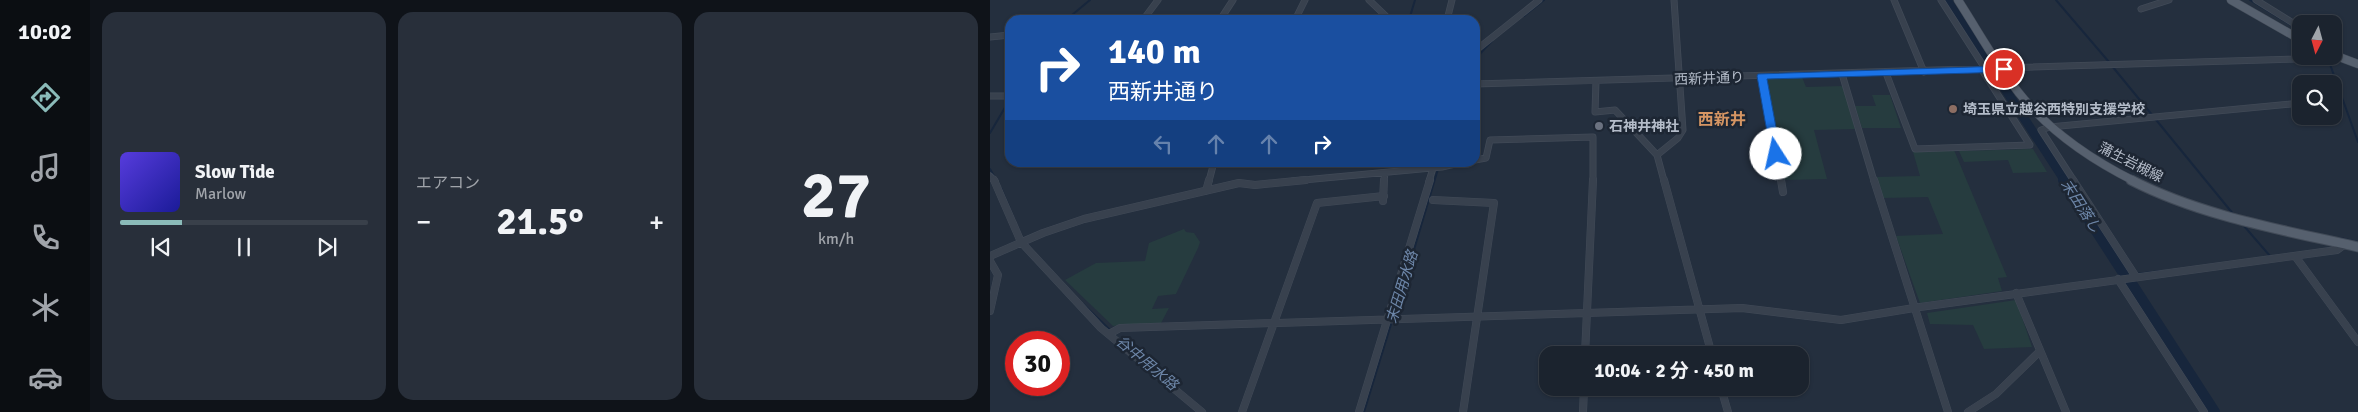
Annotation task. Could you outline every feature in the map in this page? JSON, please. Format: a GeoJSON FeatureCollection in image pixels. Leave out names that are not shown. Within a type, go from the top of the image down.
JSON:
{"type":"FeatureCollection","features":[{"type":"Feature","properties":{"kind":"main road","name":"蒲生岩槻線"},"geometry":{"type":"LineString","coordinates":[[1958,0],[2030,106],[2050,127],[2078,149],[2110,169],[2166,195],[2233,216],[2358,247]]}},
{"type":"Feature","properties":{"kind":"main road"},"geometry":{"type":"LineString","coordinates":[[2231,0],[2292,35]]}},
{"type":"Feature","properties":{"kind":"main road"},"geometry":{"type":"LineString","coordinates":[[2342,58],[2358,64]]}},
{"type":"Feature","properties":{"kind":"street"},"geometry":{"type":"LineString","coordinates":[[1147,15],[1158,0]]}},
{"type":"Feature","properties":{"kind":"street"},"geometry":{"type":"LineString","coordinates":[[1223,15],[1233,0]]}},
{"type":"Feature","properties":{"kind":"street"},"geometry":{"type":"LineString","coordinates":[[1298,15],[1305,0]]}},
{"type":"Feature","properties":{"kind":"street"},"geometry":{"type":"LineString","coordinates":[[1369,0],[1385,15]]}},
{"type":"Feature","properties":{"kind":"street"},"geometry":{"type":"LineString","coordinates":[[1448,15],[1452,0]]}},
{"type":"Feature","properties":{"kind":"street"},"geometry":{"type":"LineString","coordinates":[[1480,47],[1539,0]]}},
{"type":"Feature","properties":{"kind":"street"},"geometry":{"type":"LineString","coordinates":[[1657,155],[1678,138],[1683,130],[1674,0]]}},
{"type":"Feature","properties":{"kind":"street"},"geometry":{"type":"LineString","coordinates":[[1894,0],[1924,72]]}},
{"type":"Feature","properties":{"kind":"street"},"geometry":{"type":"LineString","coordinates":[[1886,74],[1915,149],[2030,145],[1941,0]]}},
{"type":"Feature","properties":{"kind":"street"},"geometry":{"type":"LineString","coordinates":[[2141,9],[2169,0]]}},
{"type":"Feature","properties":{"kind":"street"},"geometry":{"type":"LineString","coordinates":[[2256,0],[2292,22]]}},
{"type":"Feature","properties":{"kind":"street"},"geometry":{"type":"LineString","coordinates":[[990,37],[1005,36]]}},
{"type":"Feature","properties":{"kind":"street","name":"西新井通り"},"geometry":{"type":"LineString","coordinates":[[1480,84],[1886,74],[2292,59]]}},
{"type":"Feature","properties":{"kind":"street"},"geometry":{"type":"LineString","coordinates":[[1842,74],[1891,236],[1916,307],[1948,412]]}},
{"type":"Feature","properties":{"kind":"street"},"geometry":{"type":"LineString","coordinates":[[1762,76],[1783,192]]}},
{"type":"Feature","properties":{"kind":"street"},"geometry":{"type":"LineString","coordinates":[[1596,81],[1595,112],[1615,110],[1657,155],[1710,346]]}},
{"type":"Feature","properties":{"kind":"street"},"geometry":{"type":"LineString","coordinates":[[990,96],[1005,96]]}},
{"type":"Feature","properties":{"kind":"street"},"geometry":{"type":"LineString","coordinates":[[2136,277],[2041,132],[2042,128],[2292,105]]}},
{"type":"Feature","properties":{"kind":"street"},"geometry":{"type":"LineString","coordinates":[[1480,159],[1486,158],[1490,140],[1593,137],[1591,184],[1593,209],[1590,215],[1585,346]]}},
{"type":"Feature","properties":{"kind":"street"},"geometry":{"type":"LineString","coordinates":[[1206,191],[1213,167]]}},
{"type":"Feature","properties":{"kind":"street"},"geometry":{"type":"LineString","coordinates":[[990,256],[1021,242],[1084,220],[1239,183],[1255,185],[1386,173],[1422,167]]}},
{"type":"Feature","properties":{"kind":"street"},"geometry":{"type":"LineString","coordinates":[[1359,412],[1433,167]]}},
{"type":"Feature","properties":{"kind":"street"},"geometry":{"type":"LineString","coordinates":[[1242,412],[1317,203],[1384,199],[1386,173]]}},
{"type":"Feature","properties":{"kind":"street"},"geometry":{"type":"LineString","coordinates":[[990,176],[996,183],[1021,242],[1109,334],[1202,412]]}},
{"type":"Feature","properties":{"kind":"street"},"geometry":{"type":"LineString","coordinates":[[1433,200],[1494,203],[1463,412]]}},
{"type":"Feature","properties":{"kind":"street"},"geometry":{"type":"LineString","coordinates":[[1109,334],[1120,328],[1742,308],[1840,320],[1916,307],[2337,250],[2345,244]]}},
{"type":"Feature","properties":{"kind":"street"},"geometry":{"type":"LineString","coordinates":[[2295,256],[2358,342]]}},
{"type":"Feature","properties":{"kind":"street"},"geometry":{"type":"LineString","coordinates":[[990,262],[998,274],[990,311]]}},
{"type":"Feature","properties":{"kind":"street"},"geometry":{"type":"LineString","coordinates":[[2118,279],[2204,412]]}},
{"type":"Feature","properties":{"kind":"street"},"geometry":{"type":"LineString","coordinates":[[2016,293],[2066,412]]}},
{"type":"Feature","properties":{"kind":"street"},"geometry":{"type":"LineString","coordinates":[[1968,412],[1996,394],[2040,351]]}},
{"type":"Feature","properties":{"kind":"street"},"geometry":{"type":"LineString","coordinates":[[1583,412],[1584,396]]}},
{"type":"Feature","properties":{"kind":"street"},"geometry":{"type":"LineString","coordinates":[[1723,396],[1728,412]]}},
{"type":"Feature","properties":{"kind":"green space"},"geometry":{"type":"Polygon","coordinates":[[[1802,77],[1806,87],[1843,86],[1855,129],[1814,130],[1827,179],[1784,180],[1779,155],[1801,154],[1798,143],[1777,143],[1765,78],[1802,77]]]}},
{"type":"Feature","properties":{"kind":"green space"},"geometry":{"type":"Polygon","coordinates":[[[1872,95],[1890,95],[1901,128],[1862,128],[1855,106],[1876,106],[1872,95]]]}},
{"type":"Feature","properties":{"kind":"green space"},"geometry":{"type":"Polygon","coordinates":[[[2033,149],[2047,172],[2013,173],[2008,160],[1964,162],[1959,151],[2033,149]]]}},
{"type":"Feature","properties":{"kind":"green space"},"geometry":{"type":"Polygon","coordinates":[[[1954,150],[2007,277],[1998,278],[2002,291],[1920,303],[1896,236],[1943,234],[1928,197],[1883,198],[1876,177],[1920,176],[1913,152],[1954,150]]]}},
{"type":"Feature","properties":{"kind":"green space"},"geometry":{"type":"Polygon","coordinates":[[[1184,229],[1186,232],[1194,233],[1200,242],[1176,294],[1158,296],[1152,309],[1169,308],[1161,323],[1113,326],[1065,280],[1096,263],[1145,261],[1149,243],[1184,229]]]}},
{"type":"Feature","properties":{"kind":"green space"},"geometry":{"type":"Polygon","coordinates":[[[2016,300],[2032,347],[1984,349],[1973,325],[1930,324],[1927,313],[2016,300]]]}},
{"type":"Feature","properties":{"kind":"waterway"},"geometry":{"type":"LineString","coordinates":[[1072,15],[1090,0]]}},
{"type":"Feature","properties":{"kind":"waterway"},"geometry":{"type":"LineString","coordinates":[[1410,15],[1415,0]]}},
{"type":"Feature","properties":{"kind":"waterway","name":"末田用水路"},"geometry":{"type":"LineString","coordinates":[[1524,16],[1544,0]]}},
{"type":"Feature","properties":{"kind":"waterway","name":"末田落し"},"geometry":{"type":"LineString","coordinates":[[1947,0],[2065,181]]}},
{"type":"Feature","properties":{"kind":"waterway"},"geometry":{"type":"LineString","coordinates":[[2056,0],[2109,62]]}},
{"type":"Feature","properties":{"kind":"waterway"},"geometry":{"type":"LineString","coordinates":[[2250,0],[2292,26]]}},
{"type":"Feature","properties":{"kind":"waterway","name":"末田用水路"},"geometry":{"type":"LineString","coordinates":[[1480,54],[1492,41]]}},
{"type":"Feature","properties":{"kind":"waterway"},"geometry":{"type":"LineString","coordinates":[[2330,65],[2358,142]]}},
{"type":"Feature","properties":{"kind":"waterway"},"geometry":{"type":"LineString","coordinates":[[2112,66],[2234,215]]}},
{"type":"Feature","properties":{"kind":"waterway"},"geometry":{"type":"LineString","coordinates":[[990,133],[1005,108]]}},
{"type":"Feature","properties":{"kind":"waterway","name":"末田用水路"},"geometry":{"type":"LineString","coordinates":[[1394,317],[1439,167]]}},
{"type":"Feature","properties":{"kind":"waterway","name":"谷中用水路"},"geometry":{"type":"LineString","coordinates":[[990,169],[995,178]]}},
{"type":"Feature","properties":{"kind":"waterway","name":"末田落し"},"geometry":{"type":"LineString","coordinates":[[2064,180],[2214,412]]}},
{"type":"Feature","properties":{"kind":"waterway","name":"谷中用水路"},"geometry":{"type":"LineString","coordinates":[[1001,188],[1015,221]]}},
{"type":"Feature","properties":{"kind":"waterway"},"geometry":{"type":"LineString","coordinates":[[2244,226],[2270,256]]}},
{"type":"Feature","properties":{"kind":"waterway"},"geometry":{"type":"LineString","coordinates":[[2340,238],[2358,242]]}},
{"type":"Feature","properties":{"kind":"waterway"},"geometry":{"type":"LineString","coordinates":[[2136,274],[2161,271]]}},
{"type":"Feature","properties":{"kind":"waterway","name":"谷中用水路"},"geometry":{"type":"LineString","coordinates":[[1083,304],[1110,330]]}},
{"type":"Feature","properties":{"kind":"waterway","name":"末田用水路"},"geometry":{"type":"LineString","coordinates":[[1364,412],[1392,321]]}},
{"type":"Feature","properties":{"kind":"place","name":"埼玉県立越谷西特別支援学校"},"geometry":{"type":"Point","coordinates":[1953,109]}},
{"type":"Feature","properties":{"kind":"place","name":"石神井神社"},"geometry":{"type":"Point","coordinates":[1599,126]}},
{"type":"Feature","properties":{"kind":"district","name":"西新井"},"geometry":{"type":"Point","coordinates":[1722,119]}},
{"type":"Feature","properties":{"kind":"route"},"geometry":{"type":"LineString","coordinates":[[1776,154],[1762,76],[1886,74],[2004,69]]}}]}
